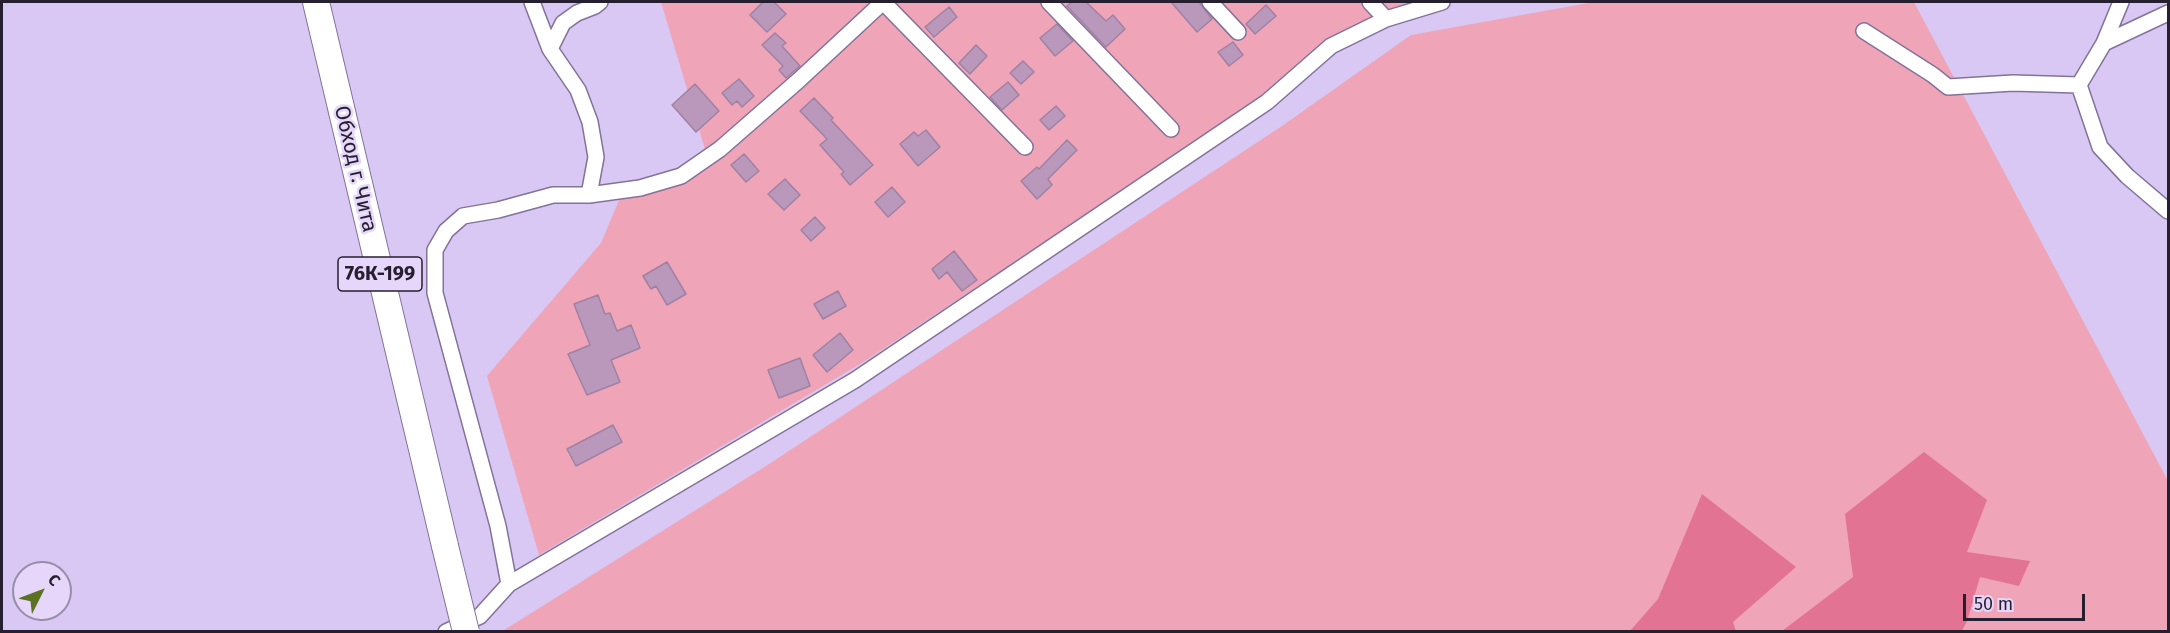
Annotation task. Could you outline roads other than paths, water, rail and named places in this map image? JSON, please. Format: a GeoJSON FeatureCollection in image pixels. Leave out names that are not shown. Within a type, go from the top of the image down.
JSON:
{"type":"FeatureCollection","features":[{"type":"Feature","properties":{"kind":"highway","name":"Обход г. Чита"},"geometry":{"type":"LineString","coordinates":[[316,2],[466,632]]}},
{"type":"Feature","properties":{"kind":"street"},"geometry":{"type":"LineString","coordinates":[[532,2],[550,49],[578,90],[590,122],[596,157],[589,195]]}},
{"type":"Feature","properties":{"kind":"street"},"geometry":{"type":"LineString","coordinates":[[550,49],[563,23],[600,2]]}},
{"type":"Feature","properties":{"kind":"street"},"geometry":{"type":"LineString","coordinates":[[509,584],[498,526],[435,292],[435,250],[446,231],[463,216],[498,210],[553,195],[589,195],[640,188],[681,176],[720,149],[883,2],[1025,147]]}},
{"type":"Feature","properties":{"kind":"street"},"geometry":{"type":"LineString","coordinates":[[1049,2],[1171,129]]}},
{"type":"Feature","properties":{"kind":"street"},"geometry":{"type":"LineString","coordinates":[[1210,2],[1238,32]]}},
{"type":"Feature","properties":{"kind":"street"},"geometry":{"type":"LineString","coordinates":[[1370,2],[1386,20]]}},
{"type":"Feature","properties":{"kind":"street"},"geometry":{"type":"LineString","coordinates":[[446,632],[480,616],[509,584],[855,380],[1267,102],[1331,46],[1386,20],[1442,2]]}},
{"type":"Feature","properties":{"kind":"street"},"geometry":{"type":"LineString","coordinates":[[2121,2],[2104,43],[2079,85],[2100,147],[2127,176],[2169,212]]}},
{"type":"Feature","properties":{"kind":"street"},"geometry":{"type":"LineString","coordinates":[[2104,43],[2169,13]]}},
{"type":"Feature","properties":{"kind":"street"},"geometry":{"type":"LineString","coordinates":[[1864,31],[1948,87],[2013,83],[2079,85]]}}]}
